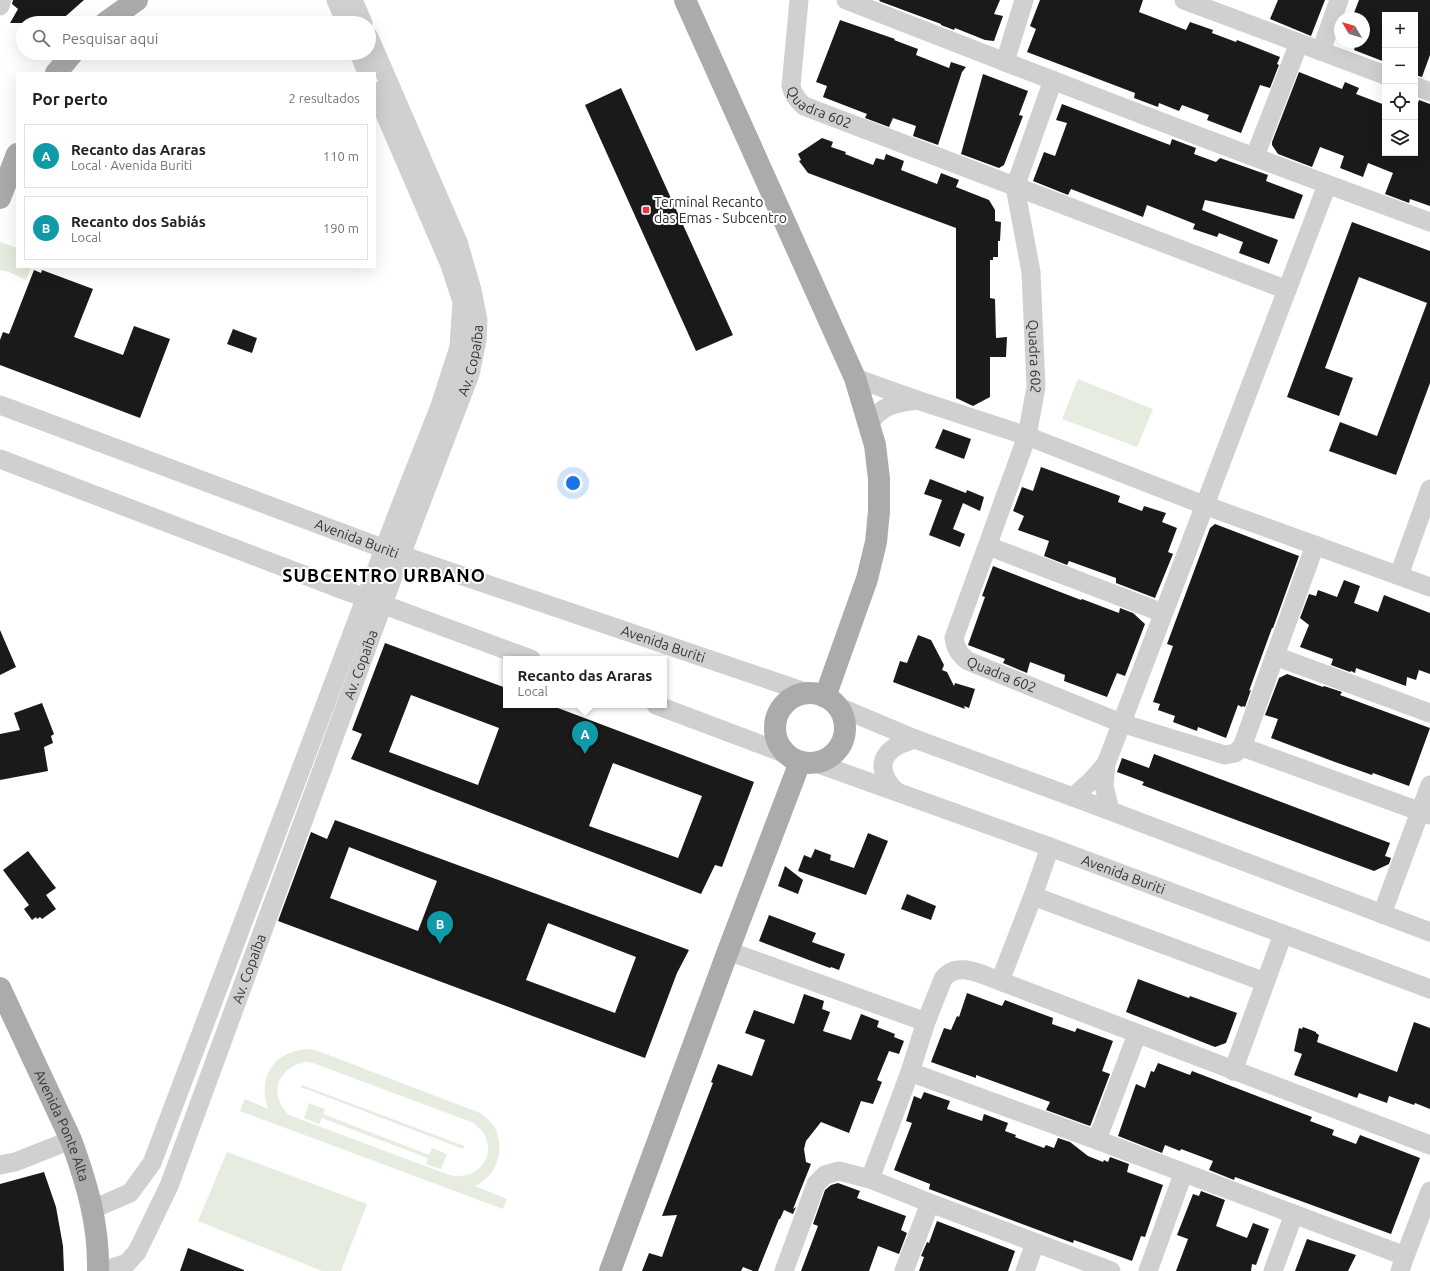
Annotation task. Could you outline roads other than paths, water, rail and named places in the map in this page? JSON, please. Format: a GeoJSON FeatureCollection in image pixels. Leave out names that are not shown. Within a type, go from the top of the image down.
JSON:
{"type":"FeatureCollection","features":[{"type":"Feature","properties":{"kind":"main road"},"geometry":{"type":"LineString","coordinates":[[115,16],[137,0]]}},
{"type":"Feature","properties":{"kind":"main road"},"geometry":{"type":"LineString","coordinates":[[685,0],[855,378],[875,445],[879,479],[879,512],[876,542],[867,578],[824,699]]}},
{"type":"Feature","properties":{"kind":"main road"},"geometry":{"type":"LineString","coordinates":[[57,72],[67,60]]}},
{"type":"Feature","properties":{"kind":"main road"},"geometry":{"type":"LineString","coordinates":[[0,198],[16,157]]}},
{"type":"Feature","properties":{"kind":"main road"},"geometry":{"type":"LineString","coordinates":[[796,696],[824,699],[843,716],[845,726],[843,741],[834,754],[826,760],[801,760],[779,745],[776,734],[776,723],[779,712],[787,702],[796,696]]}},
{"type":"Feature","properties":{"kind":"main road"},"geometry":{"type":"LineString","coordinates":[[610,1271],[728,951],[801,760]]}},
{"type":"Feature","properties":{"kind":"main road","name":"Avenida Ponte Alta"},"geometry":{"type":"LineString","coordinates":[[0,988],[71,1140],[93,1209],[97,1240],[98,1271]]}},
{"type":"Feature","properties":{"kind":"street"},"geometry":{"type":"LineString","coordinates":[[0,6],[2,0]]}},
{"type":"Feature","properties":{"kind":"street"},"geometry":{"type":"LineString","coordinates":[[336,0],[343,16]]}},
{"type":"Feature","properties":{"kind":"street"},"geometry":{"type":"LineString","coordinates":[[353,0],[360,16]]}},
{"type":"Feature","properties":{"kind":"street","name":"Quadra 602"},"geometry":{"type":"LineString","coordinates":[[799,0],[791,86],[797,101],[804,106],[1015,187],[1031,272],[1036,387],[1026,436],[954,638],[956,648],[960,655],[968,662],[1121,722],[1225,755],[1235,753],[1242,747]]}},
{"type":"Feature","properties":{"kind":"street"},"geometry":{"type":"LineString","coordinates":[[846,0],[1005,62],[1255,156],[1327,185],[1430,222]]}},
{"type":"Feature","properties":{"kind":"street"},"geometry":{"type":"LineString","coordinates":[[1005,62],[1024,0]]}},
{"type":"Feature","properties":{"kind":"street"},"geometry":{"type":"LineString","coordinates":[[1184,0],[1216,6],[1299,43],[1382,74]]}},
{"type":"Feature","properties":{"kind":"street"},"geometry":{"type":"LineString","coordinates":[[1321,51],[1339,0]]}},
{"type":"Feature","properties":{"kind":"street"},"geometry":{"type":"LineString","coordinates":[[1255,156],[1299,43]]}},
{"type":"Feature","properties":{"kind":"street","name":"Av. Copaíba"},"geometry":{"type":"LineString","coordinates":[[376,53],[458,242],[472,290],[478,320],[470,374],[393,552]]}},
{"type":"Feature","properties":{"kind":"street"},"geometry":{"type":"LineString","coordinates":[[362,60],[367,72]]}},
{"type":"Feature","properties":{"kind":"street"},"geometry":{"type":"LineString","coordinates":[[1053,80],[1015,187],[1287,290]]}},
{"type":"Feature","properties":{"kind":"street","name":"Av. Copaíba"},"geometry":{"type":"LineString","coordinates":[[102,1271],[127,1263],[137,1252],[169,1186],[393,552],[459,347],[462,302],[450,265],[376,93]]}},
{"type":"Feature","properties":{"kind":"street"},"geometry":{"type":"LineString","coordinates":[[1110,810],[1104,786],[1106,764],[1327,185]]}},
{"type":"Feature","properties":{"kind":"street"},"geometry":{"type":"LineString","coordinates":[[855,378],[1026,436],[1204,505],[1430,587]]}},
{"type":"Feature","properties":{"kind":"street"},"geometry":{"type":"LineString","coordinates":[[868,424],[875,414],[886,407],[902,402],[917,400]]}},
{"type":"Feature","properties":{"kind":"street","name":"Avenida Buriti"},"geometry":{"type":"LineString","coordinates":[[0,405],[393,552],[824,699],[915,739],[1110,810],[1430,932]]}},
{"type":"Feature","properties":{"kind":"street"},"geometry":{"type":"LineString","coordinates":[[0,459],[523,656]]}},
{"type":"Feature","properties":{"kind":"street"},"geometry":{"type":"LineString","coordinates":[[1399,575],[1430,489]]}},
{"type":"Feature","properties":{"kind":"street"},"geometry":{"type":"LineString","coordinates":[[1315,544],[1242,747],[1425,814]]}},
{"type":"Feature","properties":{"kind":"street"},"geometry":{"type":"LineString","coordinates":[[988,546],[1164,613]]}},
{"type":"Feature","properties":{"kind":"street","name":"Av. Copaíba"},"geometry":{"type":"LineString","coordinates":[[93,1209],[130,1193],[152,1163],[375,601]]}},
{"type":"Feature","properties":{"kind":"street"},"geometry":{"type":"LineString","coordinates":[[1275,656],[1430,713]]}},
{"type":"Feature","properties":{"kind":"street","name":"Avenida Buriti"},"geometry":{"type":"LineString","coordinates":[[664,708],[801,760],[896,791],[1050,847],[1430,989]]}},
{"type":"Feature","properties":{"kind":"street"},"geometry":{"type":"LineString","coordinates":[[896,791],[888,783],[884,775],[884,760],[896,746],[915,739]]}},
{"type":"Feature","properties":{"kind":"street"},"geometry":{"type":"LineString","coordinates":[[1073,797],[1091,781],[1106,764]]}},
{"type":"Feature","properties":{"kind":"street"},"geometry":{"type":"LineString","coordinates":[[1382,914],[1425,814],[1430,785]]}},
{"type":"Feature","properties":{"kind":"street"},"geometry":{"type":"LineString","coordinates":[[1000,981],[1033,896],[1050,847]]}},
{"type":"Feature","properties":{"kind":"street"},"geometry":{"type":"LineString","coordinates":[[1033,896],[1265,982]]}},
{"type":"Feature","properties":{"kind":"street"},"geometry":{"type":"LineString","coordinates":[[1233,1071],[1283,934]]}},
{"type":"Feature","properties":{"kind":"street"},"geometry":{"type":"LineString","coordinates":[[728,951],[926,1022]]}},
{"type":"Feature","properties":{"kind":"street"},"geometry":{"type":"LineString","coordinates":[[870,1179],[910,1072],[926,1022],[943,979],[947,973],[962,969],[1000,981],[1430,1145]]}},
{"type":"Feature","properties":{"kind":"street"},"geometry":{"type":"LineString","coordinates":[[1097,1140],[1137,1034]]}},
{"type":"Feature","properties":{"kind":"street"},"geometry":{"type":"LineString","coordinates":[[910,1072],[1294,1214],[1402,1264],[1430,1191]]}},
{"type":"Feature","properties":{"kind":"street"},"geometry":{"type":"LineString","coordinates":[[0,1165],[15,1162],[71,1140]]}},
{"type":"Feature","properties":{"kind":"street"},"geometry":{"type":"LineString","coordinates":[[784,1271],[816,1184],[825,1174],[838,1171],[870,1179],[930,1204],[1111,1271]]}},
{"type":"Feature","properties":{"kind":"street"},"geometry":{"type":"LineString","coordinates":[[1148,1271],[1183,1174]]}},
{"type":"Feature","properties":{"kind":"street"},"geometry":{"type":"LineString","coordinates":[[904,1271],[930,1204]]}},
{"type":"Feature","properties":{"kind":"street"},"geometry":{"type":"LineString","coordinates":[[1273,1271],[1294,1214]]}},
{"type":"Feature","properties":{"kind":"street"},"geometry":{"type":"LineString","coordinates":[[1024,1271],[1035,1243]]}},
{"type":"Feature","properties":{"kind":"place","name":"Terminal Recanto das Emas - Subcentro"},"geometry":{"type":"Point","coordinates":[646,210]}},
{"type":"Feature","properties":{"kind":"place","name":"Recanto das Araras"},"geometry":{"type":"Point","coordinates":[585,754]}},
{"type":"Feature","properties":{"kind":"place","name":"Recanto dos Sabiás"},"geometry":{"type":"Point","coordinates":[440,944]}},
{"type":"Feature","properties":{"kind":"district","name":"SUBCENTRO URBANO"},"geometry":{"type":"Point","coordinates":[384,576]}}]}
